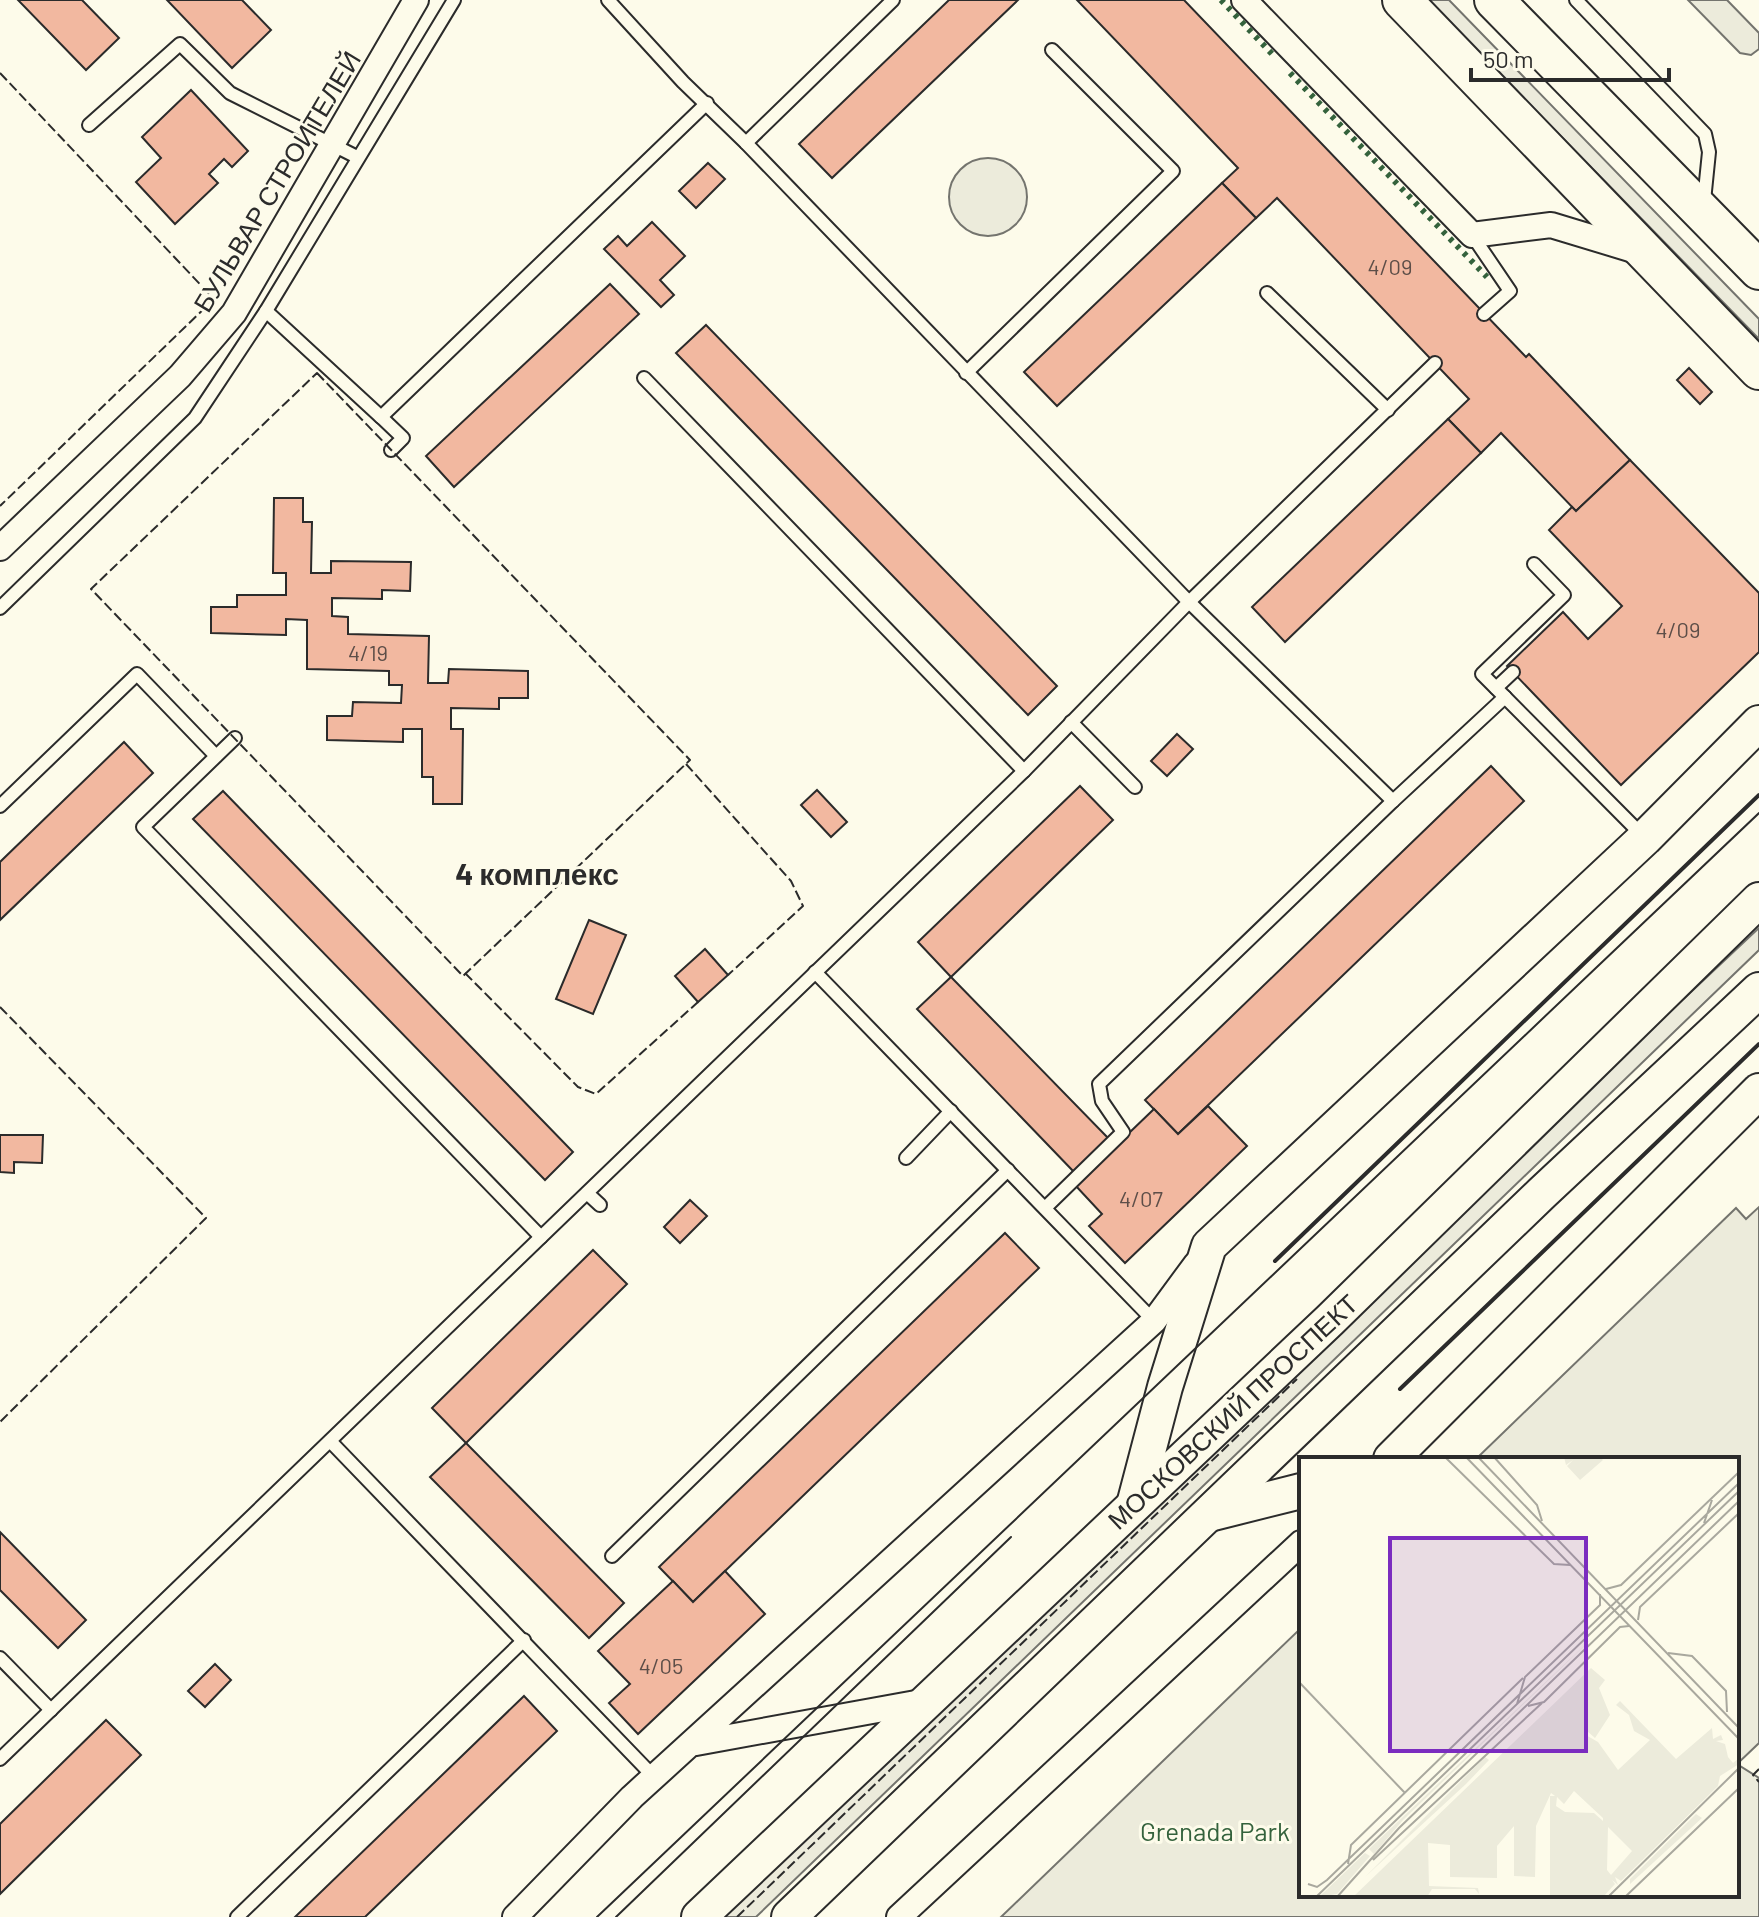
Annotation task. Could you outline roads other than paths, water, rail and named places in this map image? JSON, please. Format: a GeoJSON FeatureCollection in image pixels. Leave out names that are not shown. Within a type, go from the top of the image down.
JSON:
{"type":"FeatureCollection","features":[{"type":"Feature","properties":{"kind":"main road"},"geometry":{"type":"LineString","coordinates":[[1402,0],[1759,370]]}},
{"type":"Feature","properties":{"kind":"main road"},"geometry":{"type":"LineString","coordinates":[[1494,0],[1759,270]]}},
{"type":"Feature","properties":{"kind":"main road"},"geometry":{"type":"LineString","coordinates":[[1135,1501],[1165,1387],[1209,1246],[1645,838],[1759,723]]}},
{"type":"Feature","properties":{"kind":"main road","name":"МОСКОВСКИЙ ПРОСПЕКТ"},"geometry":{"type":"LineString","coordinates":[[699,1917],[930,1700],[1135,1501],[1330,1320],[1759,900]]}},
{"type":"Feature","properties":{"kind":"main road"},"geometry":{"type":"LineString","coordinates":[[789,1917],[1542,1193],[1759,990]]}},
{"type":"Feature","properties":{"kind":"main road"},"geometry":{"type":"LineString","coordinates":[[1393,1457],[1758,1092]]}},
{"type":"Feature","properties":{"kind":"main road"},"geometry":{"type":"LineString","coordinates":[[1209,1514],[1299,1492]]}},
{"type":"Feature","properties":{"kind":"street","name":"БУЛЬВАР СТРОИТЕЛЕЙ"},"geometry":{"type":"LineString","coordinates":[[0,548],[180,376],[234,313],[416,0]]}},
{"type":"Feature","properties":{"kind":"street"},"geometry":{"type":"LineString","coordinates":[[1244,0],[1472,235],[1551,225],[1647,254]]}},
{"type":"Feature","properties":{"kind":"street"},"geometry":{"type":"LineString","coordinates":[[515,1917],[655,1778],[1154,1321],[1209,1246]]}},
{"type":"Feature","properties":{"kind":"street"},"geometry":{"type":"LineString","coordinates":[[899,1917],[1299,1545]]}},
{"type":"Feature","properties":{"kind":"street"},"geometry":{"type":"LineString","coordinates":[[694,1744],[930,1700]]}},
{"type":"Feature","properties":{"kind":"lane"},"geometry":{"type":"LineString","coordinates":[[0,608],[195,418],[266,311],[454,0]]}},
{"type":"Feature","properties":{"kind":"lane"},"geometry":{"type":"LineString","coordinates":[[608,0],[683,82],[746,143],[1189,602],[1393,801]]}},
{"type":"Feature","properties":{"kind":"lane"},"geometry":{"type":"LineString","coordinates":[[746,143],[893,0]]}},
{"type":"Feature","properties":{"kind":"lane"},"geometry":{"type":"LineString","coordinates":[[1576,0],[1705,134],[1709,152],[1703,212]]}},
{"type":"Feature","properties":{"kind":"lane"},"geometry":{"type":"LineString","coordinates":[[89,125],[180,44],[230,93],[357,157]]}},
{"type":"Feature","properties":{"kind":"lane"},"geometry":{"type":"LineString","coordinates":[[966,373],[1173,171],[1052,50]]}},
{"type":"Feature","properties":{"kind":"lane"},"geometry":{"type":"LineString","coordinates":[[381,417],[707,103]]}},
{"type":"Feature","properties":{"kind":"lane"},"geometry":{"type":"LineString","coordinates":[[1472,235],[1510,291],[1484,314]]}},
{"type":"Feature","properties":{"kind":"lane"},"geometry":{"type":"LineString","coordinates":[[1267,293],[1388,410]]}},
{"type":"Feature","properties":{"kind":"lane"},"geometry":{"type":"LineString","coordinates":[[266,311],[403,438],[391,450]]}},
{"type":"Feature","properties":{"kind":"lane"},"geometry":{"type":"LineString","coordinates":[[0,1759],[1024,771],[1189,602],[1435,363]]}},
{"type":"Feature","properties":{"kind":"lane"},"geometry":{"type":"LineString","coordinates":[[644,378],[1024,771]]}},
{"type":"Feature","properties":{"kind":"lane"},"geometry":{"type":"LineString","coordinates":[[1534,564],[1564,595],[1551,616],[1482,674],[1645,838]]}},
{"type":"Feature","properties":{"kind":"lane"},"geometry":{"type":"LineString","coordinates":[[1045,1208],[1123,1132],[1102,1101],[1099,1084],[1393,801],[1501,693],[1513,672]]}},
{"type":"Feature","properties":{"kind":"lane"},"geometry":{"type":"LineString","coordinates":[[0,806],[137,674],[216,756]]}},
{"type":"Feature","properties":{"kind":"lane"},"geometry":{"type":"LineString","coordinates":[[1071,722],[1135,787]]}},
{"type":"Feature","properties":{"kind":"lane"},"geometry":{"type":"LineString","coordinates":[[235,738],[143,827],[541,1237]]}},
{"type":"Feature","properties":{"kind":"lane"},"geometry":{"type":"LineString","coordinates":[[815,972],[1154,1321]]}},
{"type":"Feature","properties":{"kind":"lane"},"geometry":{"type":"LineString","coordinates":[[906,1158],[951,1111]]}},
{"type":"Feature","properties":{"kind":"lane"},"geometry":{"type":"LineString","coordinates":[[612,1556],[1008,1170]]}},
{"type":"Feature","properties":{"kind":"lane"},"geometry":{"type":"LineString","coordinates":[[587,1193],[600,1205]]}},
{"type":"Feature","properties":{"kind":"lane"},"geometry":{"type":"LineString","coordinates":[[330,1441],[655,1778]]}},
{"type":"Feature","properties":{"kind":"lane"},"geometry":{"type":"LineString","coordinates":[[237,1917],[524,1640]]}},
{"type":"Feature","properties":{"kind":"lane"},"geometry":{"type":"LineString","coordinates":[[0,1658],[51,1710]]}},
{"type":"Feature","properties":{"kind":"tram line"},"geometry":{"type":"LineString","coordinates":[[597,1917],[1759,813]]}},
{"type":"Feature","properties":{"kind":"tram line"},"geometry":{"type":"LineString","coordinates":[[616,1917],[1011,1537]]}},
{"type":"Feature","properties":{"kind":"district","name":"4 комплекс"},"geometry":{"type":"Point","coordinates":[537,873]}},
{"type":"Feature","properties":{"kind":"park label","name":"Grenada Park"},"geometry":{"type":"Point","coordinates":[1215,1830]}}]}
